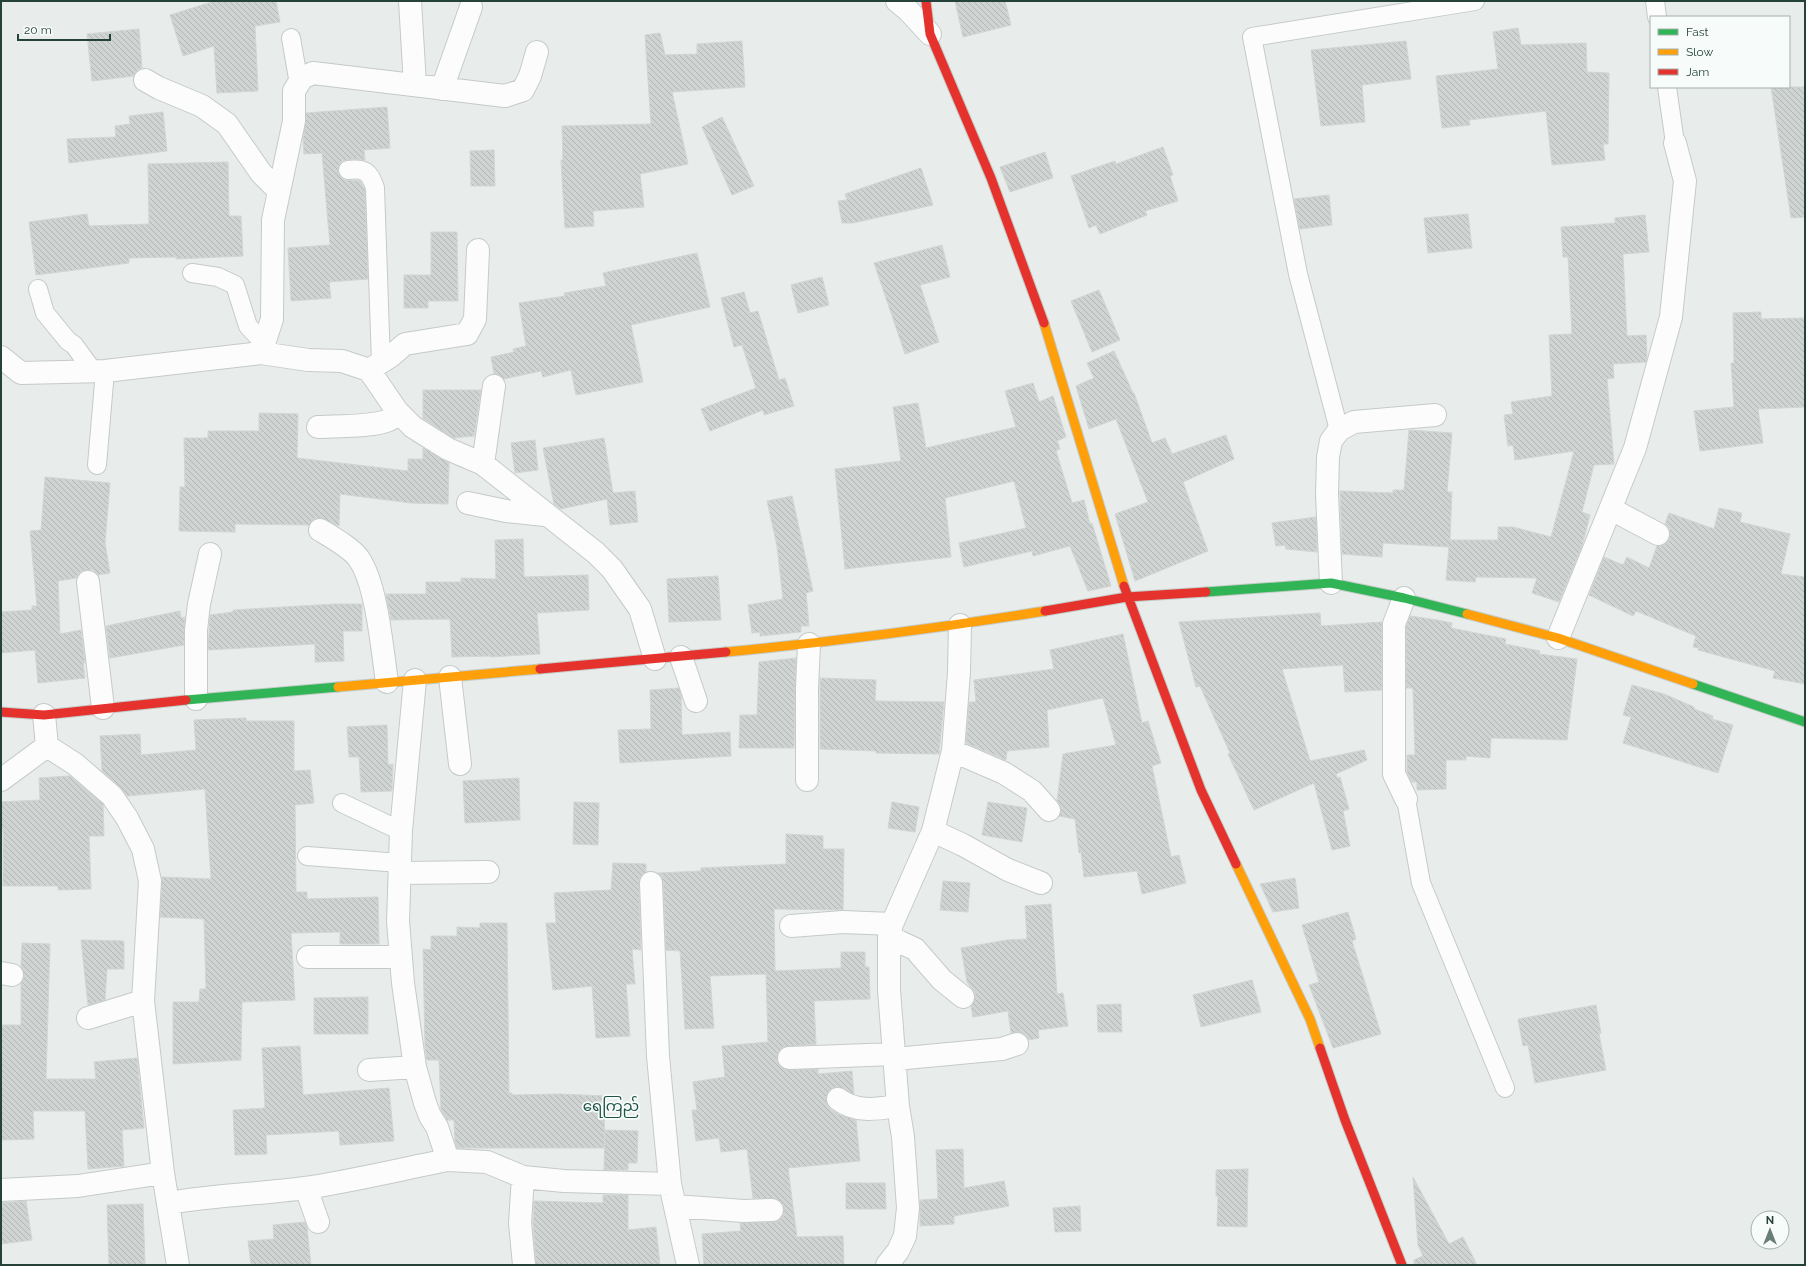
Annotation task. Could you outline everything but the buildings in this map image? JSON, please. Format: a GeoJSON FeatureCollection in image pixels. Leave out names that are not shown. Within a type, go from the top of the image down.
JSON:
{"type":"FeatureCollection","features":[{"type":"Feature","properties":{"kind":"street"},"geometry":{"type":"LineString","coordinates":[[410,1],[415,85]]}},
{"type":"Feature","properties":{"kind":"street"},"geometry":{"type":"LineString","coordinates":[[897,1],[909,11],[930,34]]}},
{"type":"Feature","properties":{"kind":"street"},"geometry":{"type":"LineString","coordinates":[[926,1],[930,34],[991,178],[1040,309],[1081,450],[1127,597],[1201,790],[1310,1019],[1345,1120],[1402,1265]]}},
{"type":"Feature","properties":{"kind":"street"},"geometry":{"type":"LineString","coordinates":[[442,89],[471,7]]}},
{"type":"Feature","properties":{"kind":"street"},"geometry":{"type":"LineString","coordinates":[[262,348],[272,319],[273,220],[294,121],[294,91],[302,78],[313,73],[505,96],[523,90],[530,76],[537,52]]}},
{"type":"Feature","properties":{"kind":"street"},"geometry":{"type":"LineString","coordinates":[[145,80],[158,88],[202,106],[227,124],[261,172],[279,191]]}},
{"type":"Feature","properties":{"kind":"street"},"geometry":{"type":"LineString","coordinates":[[1558,638],[1578,584],[1611,509],[1635,448],[1671,317],[1686,181],[1675,143]]}},
{"type":"Feature","properties":{"kind":"street"},"geometry":{"type":"LineString","coordinates":[[1,358],[21,373],[99,371],[262,348],[308,360],[342,361],[375,366],[405,344],[467,334],[475,319],[478,250]]}},
{"type":"Feature","properties":{"kind":"street"},"geometry":{"type":"LineString","coordinates":[[375,366],[396,411],[413,427],[448,450],[483,464],[596,553],[612,569],[640,609],[655,659]]}},
{"type":"Feature","properties":{"kind":"street"},"geometry":{"type":"LineString","coordinates":[[483,464],[494,386]]}},
{"type":"Feature","properties":{"kind":"street"},"geometry":{"type":"LineString","coordinates":[[318,427],[354,426],[388,421],[394,418],[396,411]]}},
{"type":"Feature","properties":{"kind":"street"},"geometry":{"type":"LineString","coordinates":[[1331,583],[1327,494],[1328,457],[1331,441],[1339,430],[1354,422],[1435,416]]}},
{"type":"Feature","properties":{"kind":"street"},"geometry":{"type":"LineString","coordinates":[[468,503],[525,514],[546,514]]}},
{"type":"Feature","properties":{"kind":"street"},"geometry":{"type":"LineString","coordinates":[[1611,509],[1658,534]]}},
{"type":"Feature","properties":{"kind":"street"},"geometry":{"type":"LineString","coordinates":[[320,530],[334,538],[359,558],[372,587],[387,682]]}},
{"type":"Feature","properties":{"kind":"street"},"geometry":{"type":"LineString","coordinates":[[196,698],[196,630],[199,604],[210,554]]}},
{"type":"Feature","properties":{"kind":"street"},"geometry":{"type":"LineString","coordinates":[[88,582],[103,708]]}},
{"type":"Feature","properties":{"kind":"street"},"geometry":{"type":"LineString","coordinates":[[1,712],[44,715],[196,698],[681,657],[809,644],[960,626],[1127,597],[1331,583],[1404,598],[1558,638],[1805,722]]}},
{"type":"Feature","properties":{"kind":"street"},"geometry":{"type":"LineString","coordinates":[[1404,598],[1394,624],[1394,774],[1406,799]]}},
{"type":"Feature","properties":{"kind":"street"},"geometry":{"type":"LineString","coordinates":[[887,1265],[898,1251],[905,1236],[908,1208],[889,990],[891,930],[933,831],[953,751],[959,672],[960,626]]}},
{"type":"Feature","properties":{"kind":"street"},"geometry":{"type":"LineString","coordinates":[[807,780],[807,688],[809,644]]}},
{"type":"Feature","properties":{"kind":"street"},"geometry":{"type":"LineString","coordinates":[[681,657],[696,701]]}},
{"type":"Feature","properties":{"kind":"street"},"geometry":{"type":"LineString","coordinates":[[450,677],[460,764]]}},
{"type":"Feature","properties":{"kind":"street"},"geometry":{"type":"LineString","coordinates":[[415,680],[401,831],[398,921],[403,983],[415,1067],[430,1116],[437,1127],[448,1160]]}},
{"type":"Feature","properties":{"kind":"street"},"geometry":{"type":"LineString","coordinates":[[44,715],[47,746]]}},
{"type":"Feature","properties":{"kind":"street"},"geometry":{"type":"LineString","coordinates":[[1,780],[47,746]]}},
{"type":"Feature","properties":{"kind":"street"},"geometry":{"type":"LineString","coordinates":[[47,746],[75,764],[112,796],[127,818],[143,849],[150,881],[143,1001],[163,1173],[178,1265]]}},
{"type":"Feature","properties":{"kind":"street"},"geometry":{"type":"LineString","coordinates":[[953,751],[1004,773],[1027,787],[1049,810]]}},
{"type":"Feature","properties":{"kind":"street"},"geometry":{"type":"LineString","coordinates":[[933,831],[963,845],[1008,870],[1041,883]]}},
{"type":"Feature","properties":{"kind":"street"},"geometry":{"type":"LineString","coordinates":[[400,868],[488,872]]}},
{"type":"Feature","properties":{"kind":"street"},"geometry":{"type":"LineString","coordinates":[[651,883],[658,1056],[670,1184],[688,1265]]}},
{"type":"Feature","properties":{"kind":"street"},"geometry":{"type":"LineString","coordinates":[[791,926],[843,922],[891,930],[915,949],[942,980],[963,997]]}},
{"type":"Feature","properties":{"kind":"street"},"geometry":{"type":"LineString","coordinates":[[308,957],[401,957]]}},
{"type":"Feature","properties":{"kind":"street"},"geometry":{"type":"LineString","coordinates":[[88,1018],[143,1001]]}},
{"type":"Feature","properties":{"kind":"street"},"geometry":{"type":"LineString","coordinates":[[789,1058],[895,1056],[1002,1049],[1017,1044]]}},
{"type":"Feature","properties":{"kind":"street"},"geometry":{"type":"LineString","coordinates":[[369,1070],[415,1067]]}},
{"type":"Feature","properties":{"kind":"street"},"geometry":{"type":"LineString","coordinates":[[838,1099],[846,1105],[868,1110],[898,1106]]}},
{"type":"Feature","properties":{"kind":"street"},"geometry":{"type":"LineString","coordinates":[[169,1203],[204,1197],[246,1195],[306,1188],[448,1160],[487,1162],[523,1177],[564,1181],[670,1184]]}},
{"type":"Feature","properties":{"kind":"street"},"geometry":{"type":"LineString","coordinates":[[1,1190],[78,1186],[163,1173]]}},
{"type":"Feature","properties":{"kind":"street"},"geometry":{"type":"LineString","coordinates":[[523,1177],[520,1223],[524,1265]]}},
{"type":"Feature","properties":{"kind":"street"},"geometry":{"type":"LineString","coordinates":[[306,1188],[318,1222]]}},
{"type":"Feature","properties":{"kind":"street"},"geometry":{"type":"LineString","coordinates":[[675,1206],[744,1211],[772,1210]]}},
{"type":"Feature","properties":{"kind":"lane"},"geometry":{"type":"LineString","coordinates":[[1339,430],[1298,274],[1252,37],[1475,1]]}},
{"type":"Feature","properties":{"kind":"lane"},"geometry":{"type":"LineString","coordinates":[[1655,1],[1657,16]]}},
{"type":"Feature","properties":{"kind":"lane"},"geometry":{"type":"LineString","coordinates":[[292,38],[299,84]]}},
{"type":"Feature","properties":{"kind":"lane"},"geometry":{"type":"LineString","coordinates":[[1667,88],[1675,143]]}},
{"type":"Feature","properties":{"kind":"lane"},"geometry":{"type":"LineString","coordinates":[[348,170],[356,169],[367,172],[375,188],[375,366]]}},
{"type":"Feature","properties":{"kind":"lane"},"geometry":{"type":"LineString","coordinates":[[192,274],[218,277],[235,285],[248,326],[262,348]]}},
{"type":"Feature","properties":{"kind":"lane"},"geometry":{"type":"LineString","coordinates":[[38,289],[45,313],[68,341],[99,371],[98,465]]}},
{"type":"Feature","properties":{"kind":"lane"},"geometry":{"type":"LineString","coordinates":[[1406,799],[1421,883],[1505,1088]]}},
{"type":"Feature","properties":{"kind":"lane"},"geometry":{"type":"LineString","coordinates":[[342,802],[401,831]]}},
{"type":"Feature","properties":{"kind":"lane"},"geometry":{"type":"LineString","coordinates":[[307,856],[400,868]]}},
{"type":"Feature","properties":{"kind":"traffic: fast"},"geometry":{"type":"LineString","coordinates":[[1206,592],[1331,583],[1404,598],[1467,614]]}},
{"type":"Feature","properties":{"kind":"traffic: fast"},"geometry":{"type":"LineString","coordinates":[[1693,684],[1805,722]]}},
{"type":"Feature","properties":{"kind":"traffic: fast"},"geometry":{"type":"LineString","coordinates":[[186,700],[338,687]]}},
{"type":"Feature","properties":{"kind":"traffic: slow"},"geometry":{"type":"LineString","coordinates":[[1044,323],[1124,586]]}},
{"type":"Feature","properties":{"kind":"traffic: slow"},"geometry":{"type":"LineString","coordinates":[[726,652],[886,634],[1045,611]]}},
{"type":"Feature","properties":{"kind":"traffic: slow"},"geometry":{"type":"LineString","coordinates":[[1467,614],[1558,638],[1693,684]]}},
{"type":"Feature","properties":{"kind":"traffic: slow"},"geometry":{"type":"LineString","coordinates":[[338,687],[540,669]]}},
{"type":"Feature","properties":{"kind":"traffic: slow"},"geometry":{"type":"LineString","coordinates":[[1236,864],[1310,1019],[1320,1048]]}},
{"type":"Feature","properties":{"kind":"traffic: jam"},"geometry":{"type":"LineString","coordinates":[[926,1],[930,34],[991,178],[1044,323]]}},
{"type":"Feature","properties":{"kind":"traffic: jam"},"geometry":{"type":"LineString","coordinates":[[1124,586],[1201,790],[1236,864]]}},
{"type":"Feature","properties":{"kind":"traffic: jam"},"geometry":{"type":"LineString","coordinates":[[1045,611],[1127,597],[1206,592]]}},
{"type":"Feature","properties":{"kind":"traffic: jam"},"geometry":{"type":"LineString","coordinates":[[540,669],[726,652]]}},
{"type":"Feature","properties":{"kind":"traffic: jam"},"geometry":{"type":"LineString","coordinates":[[1,712],[44,715],[186,700]]}},
{"type":"Feature","properties":{"kind":"traffic: jam"},"geometry":{"type":"LineString","coordinates":[[1320,1048],[1345,1120],[1402,1265]]}},
{"type":"Feature","properties":{"kind":"district","name":"ရေကြည်"},"geometry":{"type":"Point","coordinates":[611,1106]}}]}
